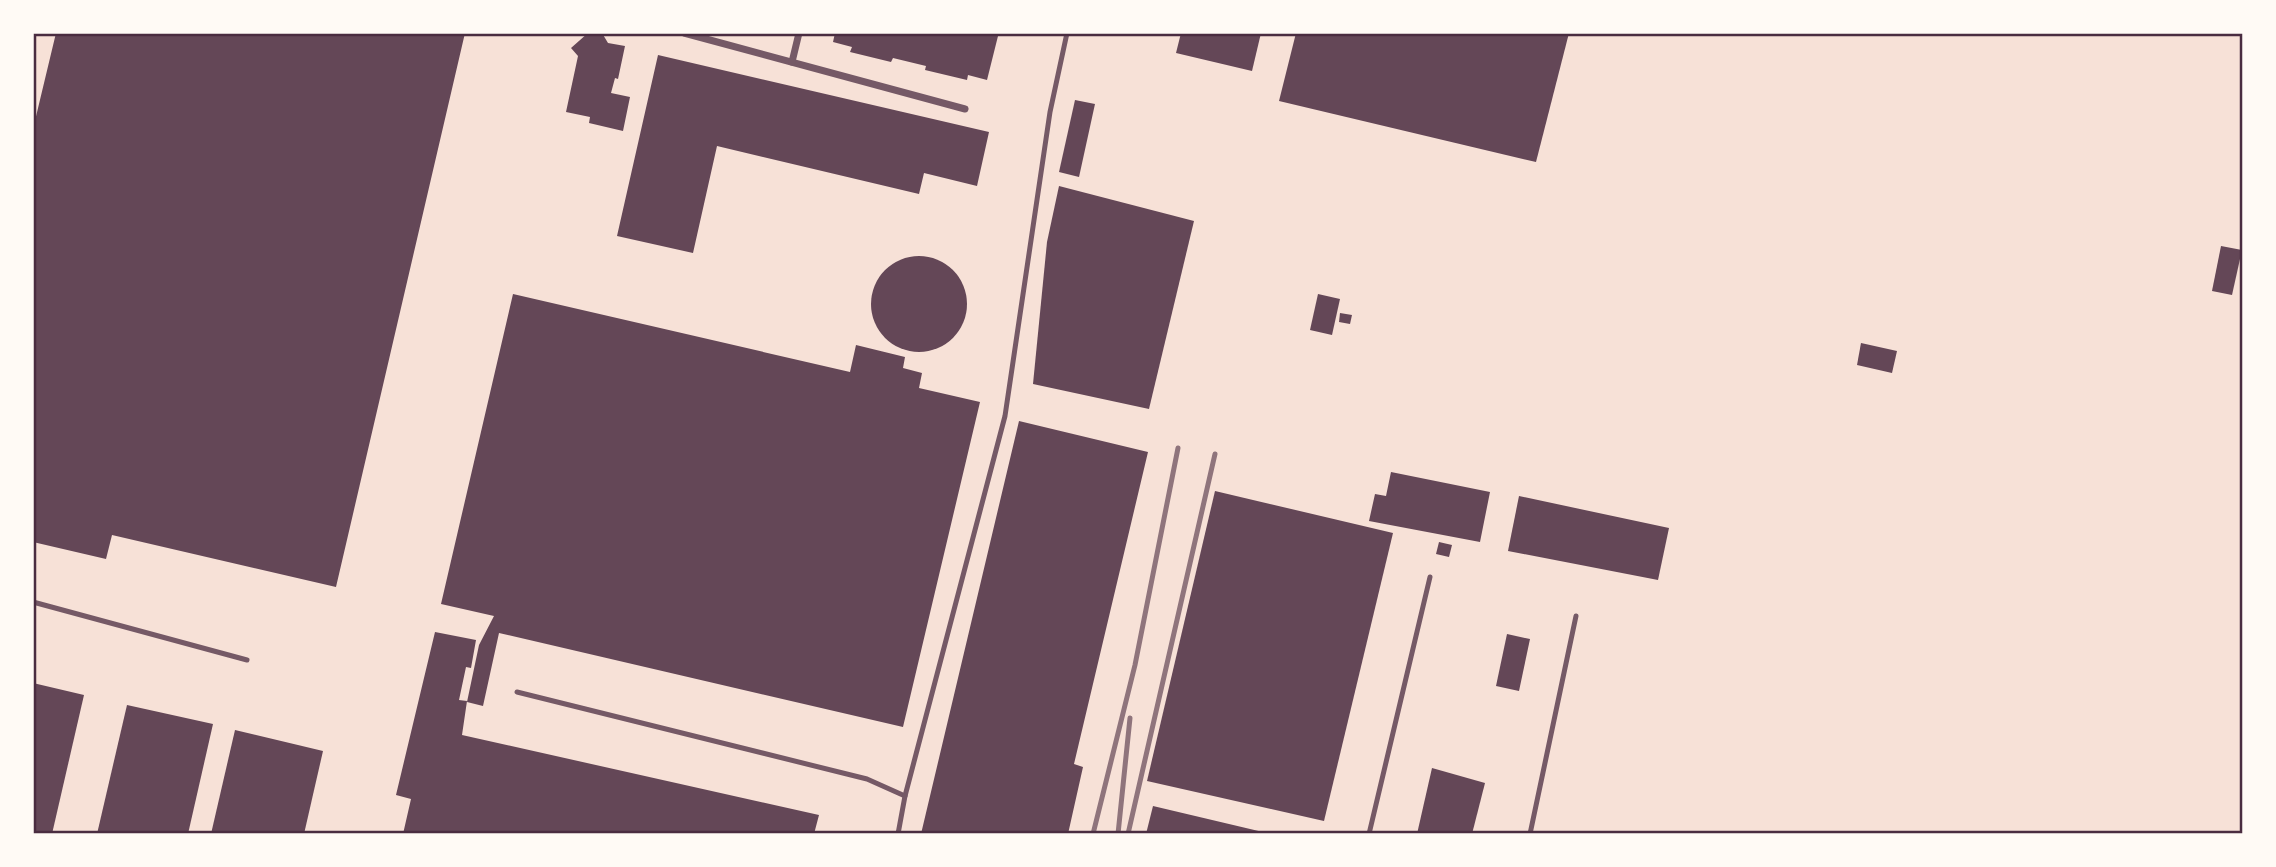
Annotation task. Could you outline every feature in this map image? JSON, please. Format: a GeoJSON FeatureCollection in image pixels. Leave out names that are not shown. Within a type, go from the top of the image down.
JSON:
{"type":"FeatureCollection","features":[{"type":"Feature","properties":{"kind":"street"},"geometry":{"type":"LineString","coordinates":[[684,33],[965,109]]}},
{"type":"Feature","properties":{"kind":"street"},"geometry":{"type":"LineString","coordinates":[[792,62],[799,33]]}},
{"type":"Feature","properties":{"kind":"lane"},"geometry":{"type":"LineString","coordinates":[[898,834],[905,796],[1005,416],[1050,113],[1067,33]]}},
{"type":"Feature","properties":{"kind":"lane"},"geometry":{"type":"LineString","coordinates":[[1369,834],[1430,577]]}},
{"type":"Feature","properties":{"kind":"lane"},"geometry":{"type":"LineString","coordinates":[[33,602],[247,660]]}},
{"type":"Feature","properties":{"kind":"lane"},"geometry":{"type":"LineString","coordinates":[[1530,834],[1576,616]]}},
{"type":"Feature","properties":{"kind":"lane"},"geometry":{"type":"LineString","coordinates":[[517,692],[867,779],[905,796]]}},
{"type":"Feature","properties":{"kind":"building"},"geometry":{"type":"Polygon","coordinates":[[[56,33],[465,33],[336,587],[112,535],[106,559],[33,542],[33,129],[56,33]]]}},
{"type":"Feature","properties":{"kind":"building"},"geometry":{"type":"Polygon","coordinates":[[[588,33],[602,33],[608,43],[625,46],[618,79],[615,78],[611,93],[630,97],[623,131],[589,123],[590,117],[566,112],[578,56],[571,48],[588,33]]]}},
{"type":"Feature","properties":{"kind":"building"},"geometry":{"type":"Polygon","coordinates":[[[835,33],[988,33],[998,36],[987,80],[968,75],[967,80],[925,70],[926,66],[893,58],[891,62],[850,52],[852,47],[833,42],[835,33]]]}},
{"type":"Feature","properties":{"kind":"building"},"geometry":{"type":"Polygon","coordinates":[[[1181,33],[1261,33],[1252,71],[1176,53],[1181,33]]]}},
{"type":"Feature","properties":{"kind":"building"},"geometry":{"type":"Polygon","coordinates":[[[1296,33],[1569,33],[1536,162],[1279,101],[1296,33]]]}},
{"type":"Feature","properties":{"kind":"building"},"geometry":{"type":"Polygon","coordinates":[[[658,55],[989,132],[977,186],[924,173],[919,194],[717,146],[693,253],[617,236],[658,55]]]}},
{"type":"Feature","properties":{"kind":"building"},"geometry":{"type":"Polygon","coordinates":[[[1075,100],[1095,104],[1079,177],[1059,172],[1075,100]]]}},
{"type":"Feature","properties":{"kind":"building"},"geometry":{"type":"Polygon","coordinates":[[[1059,186],[1194,221],[1149,409],[1033,384],[1047,242],[1059,186]]]}},
{"type":"Feature","properties":{"kind":"building"},"geometry":{"type":"Polygon","coordinates":[[[2221,246],[2242,250],[2232,295],[2212,291],[2221,246]]]}},
{"type":"Feature","properties":{"kind":"building"},"geometry":{"type":"Polygon","coordinates":[[[919,256],[937,259],[953,270],[964,286],[967,304],[964,322],[953,338],[937,349],[919,352],[901,349],[885,338],[874,322],[871,304],[874,286],[885,270],[901,259],[919,256]]]}},
{"type":"Feature","properties":{"kind":"building"},"geometry":{"type":"Polygon","coordinates":[[[513,294],[850,372],[856,345],[905,357],[903,368],[922,373],[919,388],[980,402],[903,727],[499,633],[483,706],[467,702],[479,645],[494,616],[441,604],[513,294]]]}},
{"type":"Feature","properties":{"kind":"building"},"geometry":{"type":"Polygon","coordinates":[[[1318,294],[1340,299],[1332,335],[1310,330],[1318,294]]]}},
{"type":"Feature","properties":{"kind":"building"},"geometry":{"type":"Polygon","coordinates":[[[1340,313],[1352,315],[1350,324],[1339,322],[1340,313]]]}},
{"type":"Feature","properties":{"kind":"building"},"geometry":{"type":"Polygon","coordinates":[[[1861,343],[1897,351],[1892,373],[1857,365],[1861,343]]]}},
{"type":"Feature","properties":{"kind":"building"},"geometry":{"type":"Polygon","coordinates":[[[1019,421],[1148,452],[1074,764],[1083,767],[1068,834],[921,834],[1019,421]]]}},
{"type":"Feature","properties":{"kind":"building"},"geometry":{"type":"Polygon","coordinates":[[[1391,472],[1490,492],[1480,542],[1369,521],[1375,494],[1386,496],[1391,472]]]}},
{"type":"Feature","properties":{"kind":"building"},"geometry":{"type":"Polygon","coordinates":[[[1215,491],[1393,533],[1324,821],[1147,781],[1215,491]]]}},
{"type":"Feature","properties":{"kind":"building"},"geometry":{"type":"Polygon","coordinates":[[[1519,496],[1669,528],[1658,580],[1508,551],[1519,496]]]}},
{"type":"Feature","properties":{"kind":"building"},"geometry":{"type":"Polygon","coordinates":[[[1439,542],[1452,545],[1449,557],[1436,554],[1439,542]]]}},
{"type":"Feature","properties":{"kind":"building"},"geometry":{"type":"Polygon","coordinates":[[[435,632],[476,640],[471,668],[466,667],[459,700],[467,701],[462,735],[819,815],[814,834],[403,834],[411,799],[396,795],[435,632]]]}},
{"type":"Feature","properties":{"kind":"building"},"geometry":{"type":"Polygon","coordinates":[[[1507,634],[1530,639],[1519,691],[1496,686],[1507,634]]]}},
{"type":"Feature","properties":{"kind":"building"},"geometry":{"type":"Polygon","coordinates":[[[33,683],[84,695],[52,834],[33,834],[33,683]]]}},
{"type":"Feature","properties":{"kind":"building"},"geometry":{"type":"Polygon","coordinates":[[[127,705],[213,724],[188,834],[97,834],[127,705]]]}},
{"type":"Feature","properties":{"kind":"building"},"geometry":{"type":"Polygon","coordinates":[[[235,730],[323,751],[304,834],[211,834],[235,730]]]}},
{"type":"Feature","properties":{"kind":"building"},"geometry":{"type":"Polygon","coordinates":[[[1432,768],[1485,783],[1472,834],[1417,834],[1432,768]]]}},
{"type":"Feature","properties":{"kind":"building"},"geometry":{"type":"Polygon","coordinates":[[[1153,806],[1267,833],[1267,834],[1146,834],[1153,806]]]}},
{"type":"Feature","properties":{"kind":"railway"},"geometry":{"type":"LineString","coordinates":[[1093,834],[1135,665],[1178,448]]}},
{"type":"Feature","properties":{"kind":"railway"},"geometry":{"type":"LineString","coordinates":[[1128,834],[1215,454]]}},
{"type":"Feature","properties":{"kind":"railway"},"geometry":{"type":"LineString","coordinates":[[1118,834],[1130,718]]}}]}
